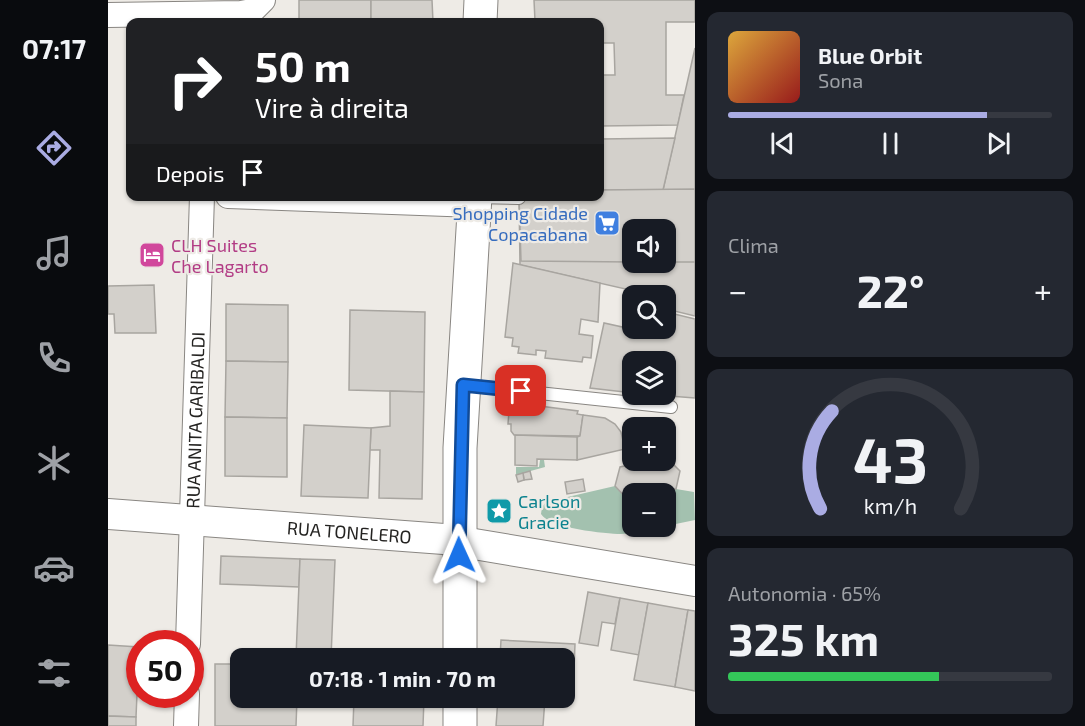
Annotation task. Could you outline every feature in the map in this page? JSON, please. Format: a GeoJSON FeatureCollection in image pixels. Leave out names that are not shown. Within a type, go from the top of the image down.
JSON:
{"type":"FeatureCollection","features":[{"type":"Feature","properties":{"kind":"main road"},"geometry":{"type":"LineString","coordinates":[[480,18],[481,0]]}},
{"type":"Feature","properties":{"kind":"main road"},"geometry":{"type":"LineString","coordinates":[[460,648],[459,541],[463,385],[475,201]]}},
{"type":"Feature","properties":{"kind":"main road"},"geometry":{"type":"LineString","coordinates":[[460,708],[460,726]]}},
{"type":"Feature","properties":{"kind":"street"},"geometry":{"type":"LineString","coordinates":[[108,15],[198,18],[252,11],[263,0]]}},
{"type":"Feature","properties":{"kind":"street","name":"RUA ANITA GARIBALDI"},"geometry":{"type":"LineString","coordinates":[[188,630],[202,201]]}},
{"type":"Feature","properties":{"kind":"street","name":"RUA TONELERO"},"geometry":{"type":"LineString","coordinates":[[108,514],[459,541],[695,581]]}},
{"type":"Feature","properties":{"kind":"street"},"geometry":{"type":"LineString","coordinates":[[186,726],[187,708]]}},
{"type":"Feature","properties":{"kind":"lane"},"geometry":{"type":"LineString","coordinates":[[463,385],[671,407]]}},
{"type":"Feature","properties":{"kind":"green space"},"geometry":{"type":"Polygon","coordinates":[[[540,460],[544,460],[545,467],[516,475],[516,467],[539,467],[540,460]]]}},
{"type":"Feature","properties":{"kind":"green space"},"geometry":{"type":"Polygon","coordinates":[[[615,486],[622,494],[622,534],[578,529],[555,523],[541,514],[546,502],[615,486]]]}},
{"type":"Feature","properties":{"kind":"green space"},"geometry":{"type":"Polygon","coordinates":[[[676,489],[694,492],[695,520],[676,524],[676,489]]]}},
{"type":"Feature","properties":{"kind":"building"},"geometry":{"type":"Polygon","coordinates":[[[299,0],[371,0],[371,18],[299,18],[299,0]]]}},
{"type":"Feature","properties":{"kind":"building"},"geometry":{"type":"Polygon","coordinates":[[[371,0],[432,0],[433,18],[371,18],[371,0]]]}},
{"type":"Feature","properties":{"kind":"building"},"geometry":{"type":"Polygon","coordinates":[[[534,0],[695,0],[695,22],[666,22],[666,95],[684,95],[678,125],[604,126],[604,75],[615,75],[614,43],[604,43],[604,18],[535,18],[534,0]]]}},
{"type":"Feature","properties":{"kind":"building","name":"Shopping Cidade Copacabana"},"geometry":{"type":"Polygon","coordinates":[[[695,48],[695,316],[676,311],[676,285],[622,285],[622,288],[520,265],[519,201],[604,201],[604,190],[663,190],[695,48]]]}},
{"type":"Feature","properties":{"kind":"building"},"geometry":{"type":"Polygon","coordinates":[[[675,138],[663,190],[604,190],[604,139],[675,138]]]}},
{"type":"Feature","properties":{"kind":"building","name":"Shopping Cidade Copacabana"},"geometry":{"type":"Polygon","coordinates":[[[695,189],[695,262],[676,262],[676,219],[622,219],[622,262],[521,261],[519,201],[604,201],[604,190],[695,189]]]}},
{"type":"Feature","properties":{"kind":"building"},"geometry":{"type":"Polygon","coordinates":[[[513,263],[600,283],[598,322],[581,319],[579,334],[593,336],[591,358],[583,357],[582,362],[545,358],[546,351],[536,350],[536,355],[518,353],[519,347],[512,346],[513,338],[505,337],[513,263]]]}},
{"type":"Feature","properties":{"kind":"building"},"geometry":{"type":"Polygon","coordinates":[[[154,285],[156,333],[115,333],[114,314],[108,314],[108,286],[154,285]]]}},
{"type":"Feature","properties":{"kind":"building"},"geometry":{"type":"Polygon","coordinates":[[[226,304],[288,305],[288,362],[226,361],[226,304]]]}},
{"type":"Feature","properties":{"kind":"building"},"geometry":{"type":"Polygon","coordinates":[[[350,310],[425,312],[424,392],[349,390],[350,310]]]}},
{"type":"Feature","properties":{"kind":"building"},"geometry":{"type":"Polygon","coordinates":[[[676,314],[695,319],[695,398],[676,397],[676,351],[622,351],[622,392],[590,388],[604,323],[622,327],[622,339],[676,339],[676,314]]]}},
{"type":"Feature","properties":{"kind":"building"},"geometry":{"type":"Polygon","coordinates":[[[226,361],[288,362],[287,418],[225,417],[226,361]]]}},
{"type":"Feature","properties":{"kind":"building"},"geometry":{"type":"Polygon","coordinates":[[[390,391],[424,392],[422,499],[379,498],[380,450],[370,450],[371,428],[390,426],[390,391]]]}},
{"type":"Feature","properties":{"kind":"building"},"geometry":{"type":"Polygon","coordinates":[[[516,403],[578,411],[577,414],[583,415],[580,436],[514,435],[511,431],[511,424],[508,424],[509,411],[512,411],[516,403]]]}},
{"type":"Feature","properties":{"kind":"building"},"geometry":{"type":"Polygon","coordinates":[[[583,415],[605,418],[615,424],[621,432],[622,450],[577,460],[577,437],[580,436],[583,415]]]}},
{"type":"Feature","properties":{"kind":"building"},"geometry":{"type":"Polygon","coordinates":[[[225,417],[287,418],[287,477],[225,476],[225,417]]]}},
{"type":"Feature","properties":{"kind":"building"},"geometry":{"type":"Polygon","coordinates":[[[304,425],[371,428],[368,498],[301,496],[304,425]]]}},
{"type":"Feature","properties":{"kind":"building"},"geometry":{"type":"Polygon","coordinates":[[[515,435],[577,437],[577,460],[537,459],[537,466],[515,465],[515,435]]]}},
{"type":"Feature","properties":{"kind":"building"},"geometry":{"type":"Polygon","coordinates":[[[622,467],[622,471],[676,471],[676,467],[680,471],[676,489],[676,483],[622,483],[622,494],[615,486],[622,467]]]}},
{"type":"Feature","properties":{"kind":"building"},"geometry":{"type":"Polygon","coordinates":[[[530,471],[532,479],[524,480],[523,473],[530,471]]]}},
{"type":"Feature","properties":{"kind":"building"},"geometry":{"type":"Polygon","coordinates":[[[523,473],[524,480],[518,482],[516,475],[523,473]]]}},
{"type":"Feature","properties":{"kind":"building"},"geometry":{"type":"Polygon","coordinates":[[[583,479],[585,491],[567,494],[565,482],[583,479]]]}},
{"type":"Feature","properties":{"kind":"building"},"geometry":{"type":"Polygon","coordinates":[[[221,556],[300,559],[299,587],[220,584],[221,556]]]}},
{"type":"Feature","properties":{"kind":"building"},"geometry":{"type":"Polygon","coordinates":[[[300,559],[335,560],[331,648],[296,648],[300,559]]]}},
{"type":"Feature","properties":{"kind":"building"},"geometry":{"type":"Polygon","coordinates":[[[588,592],[620,598],[615,624],[602,622],[598,646],[579,643],[588,592]]]}},
{"type":"Feature","properties":{"kind":"building"},"geometry":{"type":"Polygon","coordinates":[[[620,598],[648,603],[639,655],[611,650],[620,598]]]}},
{"type":"Feature","properties":{"kind":"building"},"geometry":{"type":"Polygon","coordinates":[[[648,603],[688,610],[675,687],[634,680],[648,603]]]}},
{"type":"Feature","properties":{"kind":"building"},"geometry":{"type":"Polygon","coordinates":[[[688,610],[695,611],[695,691],[675,687],[688,610]]]}},
{"type":"Feature","properties":{"kind":"building"},"geometry":{"type":"Polygon","coordinates":[[[501,640],[575,644],[575,648],[501,648],[501,640]]]}},
{"type":"Feature","properties":{"kind":"building"},"geometry":{"type":"Polygon","coordinates":[[[108,645],[126,646],[126,708],[136,708],[136,717],[108,716],[108,645]]]}},
{"type":"Feature","properties":{"kind":"building"},"geometry":{"type":"Polygon","coordinates":[[[215,664],[230,664],[230,708],[297,708],[296,726],[215,726],[215,664]]]}},
{"type":"Feature","properties":{"kind":"building"},"geometry":{"type":"Polygon","coordinates":[[[354,708],[424,708],[423,726],[353,726],[354,708]]]}},
{"type":"Feature","properties":{"kind":"building"},"geometry":{"type":"Polygon","coordinates":[[[497,708],[544,708],[543,726],[496,726],[497,708]]]}},
{"type":"Feature","properties":{"kind":"building"},"geometry":{"type":"Polygon","coordinates":[[[108,716],[136,717],[136,726],[108,726],[108,716]]]}},
{"type":"Feature","properties":{"kind":"place","name":"Shopping Cidade Copacabana"},"geometry":{"type":"Point","coordinates":[607,223]}},
{"type":"Feature","properties":{"kind":"place","name":"CLH Suites Che Lagarto"},"geometry":{"type":"Point","coordinates":[152,255]}},
{"type":"Feature","properties":{"kind":"place","name":"Carlson Gracie"},"geometry":{"type":"Point","coordinates":[499,511]}},
{"type":"Feature","properties":{"kind":"route"},"geometry":{"type":"LineString","coordinates":[[459,555],[463,385],[521,391]]}}]}
